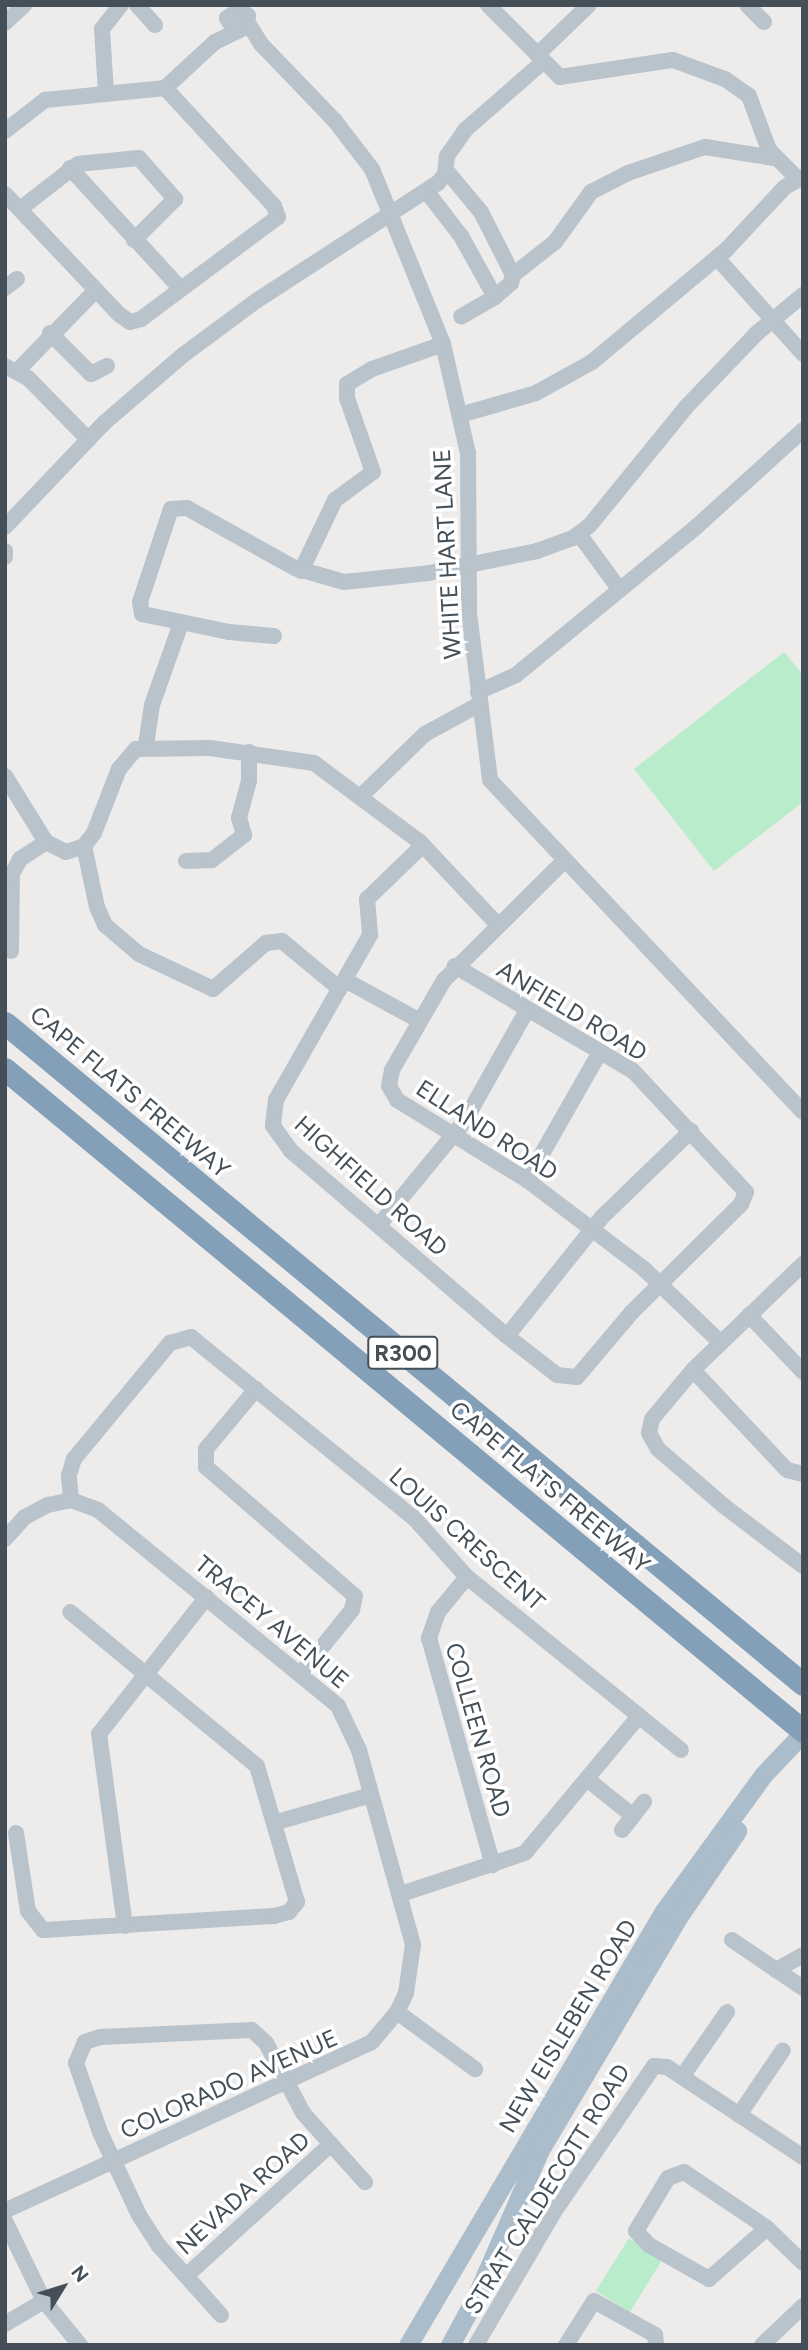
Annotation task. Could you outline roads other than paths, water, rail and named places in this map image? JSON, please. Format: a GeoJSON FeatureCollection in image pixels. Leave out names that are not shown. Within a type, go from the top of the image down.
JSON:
{"type":"FeatureCollection","features":[{"type":"Feature","properties":{"kind":"highway","name":"CAPE FLATS FREEWAY"},"geometry":{"type":"LineString","coordinates":[[5,1023],[802,1683]]}},
{"type":"Feature","properties":{"kind":"highway","name":"CAPE FLATS FREEWAY"},"geometry":{"type":"LineString","coordinates":[[5,1069],[777,1709],[799,1737]]}},
{"type":"Feature","properties":{"kind":"main road","name":"NEW EISLEBEN ROAD"},"geometry":{"type":"LineString","coordinates":[[408,2345],[664,1912],[763,1775],[799,1737]]}},
{"type":"Feature","properties":{"kind":"main road","name":"NEW EISLEBEN ROAD"},"geometry":{"type":"LineString","coordinates":[[450,2345],[476,2297],[540,2150],[677,1919],[799,1737]]}},
{"type":"Feature","properties":{"kind":"street"},"geometry":{"type":"LineString","coordinates":[[5,23],[24,5]]}},
{"type":"Feature","properties":{"kind":"street"},"geometry":{"type":"LineString","coordinates":[[106,93],[102,29],[121,5]]}},
{"type":"Feature","properties":{"kind":"street"},"geometry":{"type":"LineString","coordinates":[[137,5],[155,25]]}},
{"type":"Feature","properties":{"kind":"street"},"geometry":{"type":"LineString","coordinates":[[488,5],[560,77],[608,67],[682,62],[725,79],[749,96],[774,158]]}},
{"type":"Feature","properties":{"kind":"street"},"geometry":{"type":"LineString","coordinates":[[5,527],[88,439],[158,376],[256,301],[427,192],[446,170],[447,156],[465,130],[540,59],[589,5]]}},
{"type":"Feature","properties":{"kind":"street"},"geometry":{"type":"LineString","coordinates":[[747,5],[764,22]]}},
{"type":"Feature","properties":{"kind":"street"},"geometry":{"type":"LineString","coordinates":[[5,131],[38,102],[165,88],[215,42],[238,15]]}},
{"type":"Feature","properties":{"kind":"street","name":"WHITE HART LANE"},"geometry":{"type":"LineString","coordinates":[[238,15],[261,44],[358,147],[392,216],[443,344],[468,453],[469,613],[490,780],[803,1112]]}},
{"type":"Feature","properties":{"kind":"street"},"geometry":{"type":"LineString","coordinates":[[5,194],[130,322],[278,217],[274,206],[165,88]]}},
{"type":"Feature","properties":{"kind":"street"},"geometry":{"type":"LineString","coordinates":[[460,415],[523,398],[581,369],[717,258],[800,177],[774,158],[705,147],[628,173],[591,192],[555,242],[513,275],[511,283],[495,297],[461,317]]}},
{"type":"Feature","properties":{"kind":"street"},"geometry":{"type":"LineString","coordinates":[[20,209],[70,168],[132,157],[145,160],[175,199],[134,240]]}},
{"type":"Feature","properties":{"kind":"street"},"geometry":{"type":"LineString","coordinates":[[70,168],[180,288]]}},
{"type":"Feature","properties":{"kind":"street"},"geometry":{"type":"LineString","coordinates":[[446,170],[481,212],[513,275]]}},
{"type":"Feature","properties":{"kind":"street"},"geometry":{"type":"LineString","coordinates":[[427,192],[461,236],[495,297]]}},
{"type":"Feature","properties":{"kind":"street"},"geometry":{"type":"LineString","coordinates":[[717,258],[803,354]]}},
{"type":"Feature","properties":{"kind":"street"},"geometry":{"type":"LineString","coordinates":[[88,439],[11,368],[96,289]]}},
{"type":"Feature","properties":{"kind":"street"},"geometry":{"type":"LineString","coordinates":[[274,636],[150,619],[140,609],[165,519],[174,507],[198,513],[301,571],[353,582],[469,566],[537,551],[579,534],[676,417],[772,319],[803,295]]}},
{"type":"Feature","properties":{"kind":"street"},"geometry":{"type":"LineString","coordinates":[[50,333],[91,374],[107,366]]}},
{"type":"Feature","properties":{"kind":"street"},"geometry":{"type":"LineString","coordinates":[[301,571],[335,500],[373,471],[347,398],[347,384],[372,369],[443,344]]}},
{"type":"Feature","properties":{"kind":"street"},"geometry":{"type":"LineString","coordinates":[[361,796],[425,734],[516,675],[620,590],[803,430]]}},
{"type":"Feature","properties":{"kind":"street"},"geometry":{"type":"LineString","coordinates":[[579,534],[620,590]]}},
{"type":"Feature","properties":{"kind":"street"},"geometry":{"type":"LineString","coordinates":[[5,551],[5,557]]}},
{"type":"Feature","properties":{"kind":"street"},"geometry":{"type":"LineString","coordinates":[[146,746],[152,705],[181,623]]}},
{"type":"Feature","properties":{"kind":"street"},"geometry":{"type":"LineString","coordinates":[[5,776],[46,842],[66,852],[84,846],[94,833],[119,769],[136,749],[146,746],[249,752],[314,764],[361,796],[426,848],[498,924]]}},
{"type":"Feature","properties":{"kind":"street"},"geometry":{"type":"LineString","coordinates":[[186,861],[212,860],[244,835],[239,818],[249,780],[249,752]]}},
{"type":"Feature","properties":{"kind":"street"},"geometry":{"type":"LineString","coordinates":[[11,951],[12,874],[20,859],[46,842]]}},
{"type":"Feature","properties":{"kind":"street"},"geometry":{"type":"LineString","coordinates":[[84,846],[97,907],[105,925],[139,954],[214,989],[266,943],[282,941],[343,985],[420,1021]]}},
{"type":"Feature","properties":{"kind":"street","name":"HIGHFIELD ROAD"},"geometry":{"type":"LineString","coordinates":[[426,848],[369,895],[365,903],[369,914],[370,935],[276,1100],[272,1125],[281,1142],[507,1336],[557,1375],[577,1377],[661,1283]]}},
{"type":"Feature","properties":{"kind":"street","name":"ELLAND ROAD"},"geometry":{"type":"LineString","coordinates":[[564,861],[454,966],[392,1070],[389,1086],[397,1100],[527,1180],[661,1283],[721,1343]]}},
{"type":"Feature","properties":{"kind":"street","name":"ANFIELD ROAD"},"geometry":{"type":"LineString","coordinates":[[454,966],[633,1071],[739,1180],[745,1199],[661,1283]]}},
{"type":"Feature","properties":{"kind":"street"},"geometry":{"type":"LineString","coordinates":[[379,1225],[455,1135],[527,1010]]}},
{"type":"Feature","properties":{"kind":"street"},"geometry":{"type":"LineString","coordinates":[[527,1180],[600,1052]]}},
{"type":"Feature","properties":{"kind":"street"},"geometry":{"type":"LineString","coordinates":[[507,1336],[591,1229],[691,1131]]}},
{"type":"Feature","properties":{"kind":"street"},"geometry":{"type":"LineString","coordinates":[[803,1264],[693,1370],[652,1419],[652,1440],[723,1506],[803,1566]]}},
{"type":"Feature","properties":{"kind":"street"},"geometry":{"type":"LineString","coordinates":[[749,1315],[803,1371]]}},
{"type":"Feature","properties":{"kind":"street","name":"LOUIS CRESCENT"},"geometry":{"type":"LineString","coordinates":[[71,1500],[69,1475],[74,1459],[177,1338],[198,1340],[414,1518],[467,1577],[681,1750]]}},
{"type":"Feature","properties":{"kind":"street"},"geometry":{"type":"LineString","coordinates":[[693,1370],[787,1469],[803,1474]]}},
{"type":"Feature","properties":{"kind":"street"},"geometry":{"type":"LineString","coordinates":[[256,1388],[206,1450],[206,1467],[355,1596],[352,1610],[301,1674]]}},
{"type":"Feature","properties":{"kind":"street"},"geometry":{"type":"LineString","coordinates":[[5,1539],[36,1510],[71,1500]]}},
{"type":"Feature","properties":{"kind":"street","name":"TRACEY AVENUE"},"geometry":{"type":"LineString","coordinates":[[71,1500],[108,1516],[301,1674],[346,1716],[401,1895],[413,1945]]}},
{"type":"Feature","properties":{"kind":"street","name":"COLLEEN ROAD"},"geometry":{"type":"LineString","coordinates":[[467,1577],[438,1612],[429,1638],[493,1865]]}},
{"type":"Feature","properties":{"kind":"street"},"geometry":{"type":"LineString","coordinates":[[125,1926],[99,1734],[207,1597]]}},
{"type":"Feature","properties":{"kind":"street"},"geometry":{"type":"LineString","coordinates":[[16,1833],[26,1899],[36,1926],[51,1932],[289,1912],[298,1897],[277,1822],[257,1766],[70,1612]]}},
{"type":"Feature","properties":{"kind":"street"},"geometry":{"type":"LineString","coordinates":[[401,1895],[525,1853],[639,1716]]}},
{"type":"Feature","properties":{"kind":"street"},"geometry":{"type":"LineString","coordinates":[[587,1779],[633,1816]]}},
{"type":"Feature","properties":{"kind":"street"},"geometry":{"type":"LineString","coordinates":[[277,1822],[371,1795]]}},
{"type":"Feature","properties":{"kind":"street"},"geometry":{"type":"LineString","coordinates":[[622,1830],[644,1802]]}},
{"type":"Feature","properties":{"kind":"street"},"geometry":{"type":"LineString","coordinates":[[732,1940],[803,1988]]}},
{"type":"Feature","properties":{"kind":"street","name":"COLORADO AVENUE"},"geometry":{"type":"LineString","coordinates":[[5,2211],[357,2051],[384,2031],[397,2012],[410,1977],[413,1945]]}},
{"type":"Feature","properties":{"kind":"street"},"geometry":{"type":"LineString","coordinates":[[776,1970],[803,1955]]}},
{"type":"Feature","properties":{"kind":"street"},"geometry":{"type":"LineString","coordinates":[[397,2012],[475,2069]]}},
{"type":"Feature","properties":{"kind":"street"},"geometry":{"type":"LineString","coordinates":[[682,2077],[727,2012]]}},
{"type":"Feature","properties":{"kind":"street"},"geometry":{"type":"LineString","coordinates":[[221,2315],[147,2230],[114,2161],[76,2063],[79,2048],[91,2039],[252,2030],[266,2043],[284,2084],[365,2182]]}},
{"type":"Feature","properties":{"kind":"street"},"geometry":{"type":"LineString","coordinates":[[739,2115],[783,2050]]}},
{"type":"Feature","properties":{"kind":"street","name":"STRAT CALDECOTT ROAD"},"geometry":{"type":"LineString","coordinates":[[475,2345],[554,2212],[650,2069],[663,2065],[739,2115],[801,2151]]}},
{"type":"Feature","properties":{"kind":"street","name":"NEVADA ROAD"},"geometry":{"type":"LineString","coordinates":[[186,2276],[331,2144]]}},
{"type":"Feature","properties":{"kind":"street"},"geometry":{"type":"LineString","coordinates":[[767,2228],[709,2279],[649,2245],[636,2231],[668,2178],[681,2172],[767,2228],[803,2263]]}},
{"type":"Feature","properties":{"kind":"street"},"geometry":{"type":"LineString","coordinates":[[5,2221],[44,2301],[80,2345]]}},
{"type":"Feature","properties":{"kind":"street"},"geometry":{"type":"LineString","coordinates":[[5,2324],[44,2301]]}},
{"type":"Feature","properties":{"kind":"street"},"geometry":{"type":"LineString","coordinates":[[566,2345],[594,2301],[655,2335],[656,2345]]}},
{"type":"Feature","properties":{"kind":"street"},"geometry":{"type":"LineString","coordinates":[[762,2345],[803,2306]]}}]}
